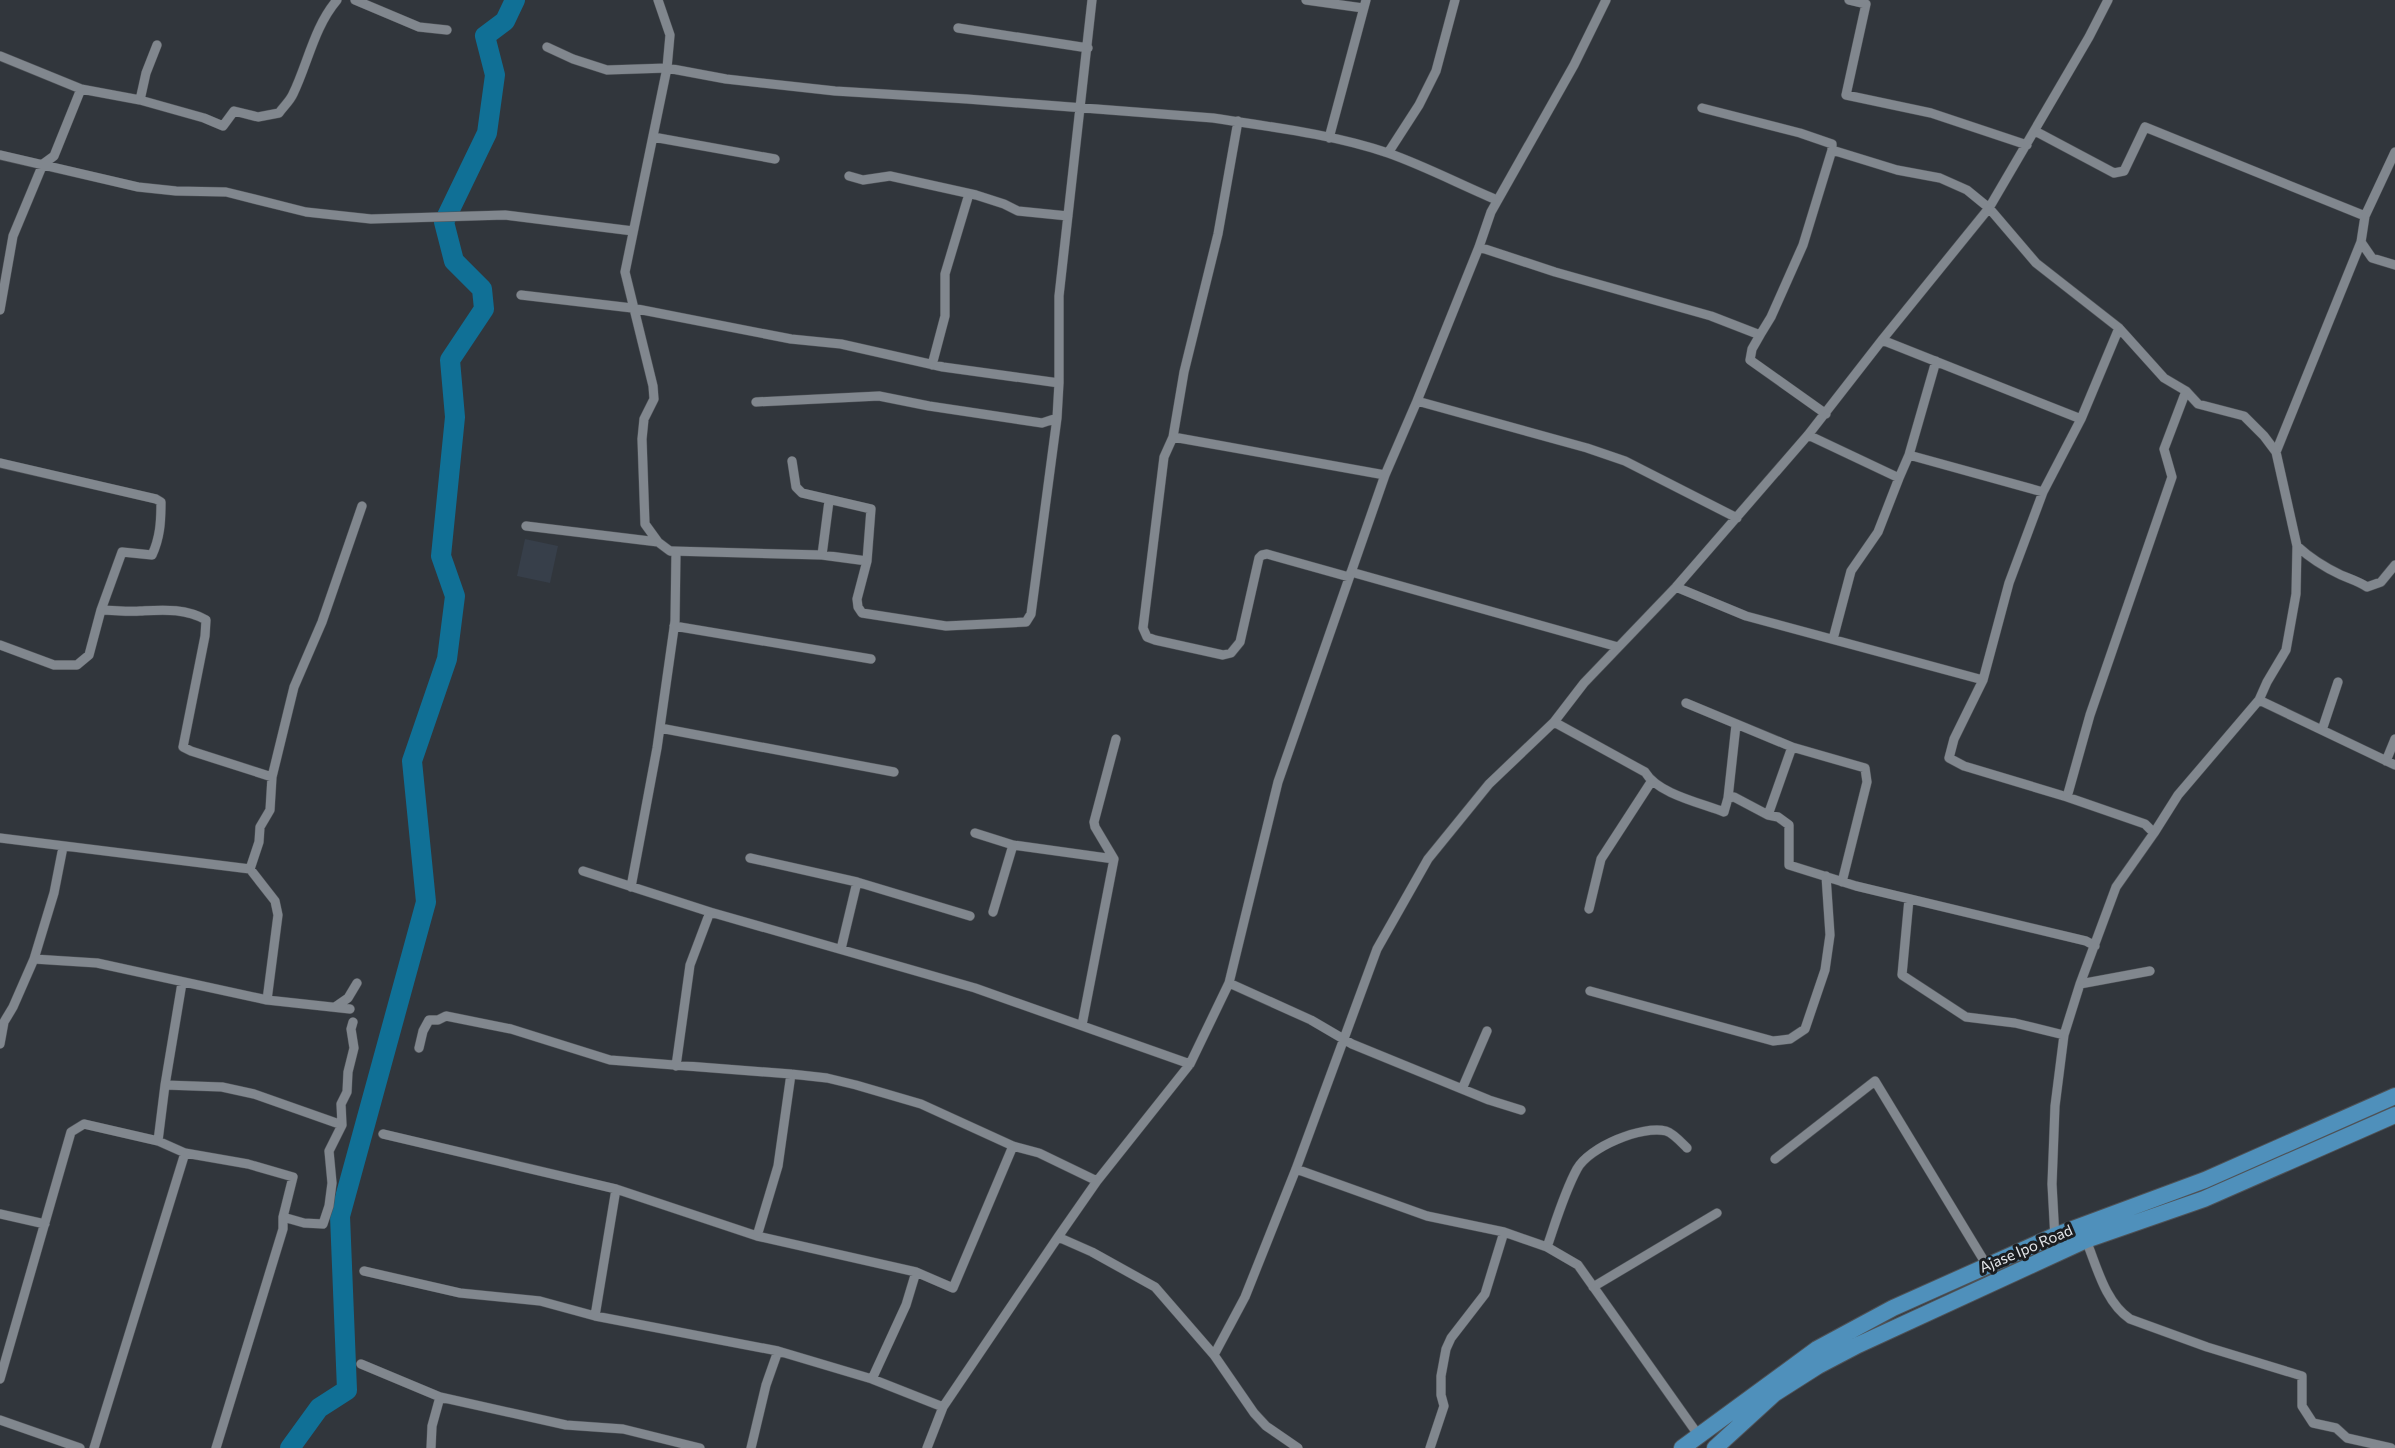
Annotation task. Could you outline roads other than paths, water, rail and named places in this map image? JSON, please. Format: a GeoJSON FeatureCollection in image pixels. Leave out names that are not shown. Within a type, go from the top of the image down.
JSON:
{"type":"FeatureCollection","features":[{"type":"Feature","properties":{"kind":"highway","name":"Ajase Ipo Road"},"geometry":{"type":"LineString","coordinates":[[1683,1448],[1817,1349],[1893,1308],[1986,1264],[2205,1180],[2395,1095]]}},
{"type":"Feature","properties":{"kind":"highway","name":"Ajase Ipo Road"},"geometry":{"type":"LineString","coordinates":[[1714,1448],[1774,1394],[1818,1366],[1901,1324],[2086,1240],[2204,1199],[2395,1115]]}},
{"type":"Feature","properties":{"kind":"street"},"geometry":{"type":"LineString","coordinates":[[0,56],[81,88],[140,100],[204,118],[223,126],[234,111],[258,117],[279,113],[293,95],[308,53],[328,12],[337,0]]}},
{"type":"Feature","properties":{"kind":"street"},"geometry":{"type":"LineString","coordinates":[[355,0],[419,27],[447,30]]}},
{"type":"Feature","properties":{"kind":"street"},"geometry":{"type":"LineString","coordinates":[[631,887],[660,728],[674,626],[676,552],[670,551],[658,542],[645,524],[642,439],[644,419],[654,399],[653,386],[625,272],[667,68],[670,35],[658,0]]}},
{"type":"Feature","properties":{"kind":"street"},"geometry":{"type":"LineString","coordinates":[[792,461],[796,487],[802,493],[872,509],[867,561],[857,599],[862,613],[946,626],[1026,622],[1030,614],[1042,536],[1057,418],[1059,296],[1092,0]]}},
{"type":"Feature","properties":{"kind":"street"},"geometry":{"type":"LineString","coordinates":[[1306,0],[1364,4],[1329,138]]}},
{"type":"Feature","properties":{"kind":"street"},"geometry":{"type":"LineString","coordinates":[[1388,153],[1419,105],[1436,71],[1455,0]]}},
{"type":"Feature","properties":{"kind":"street"},"geometry":{"type":"LineString","coordinates":[[927,1448],[943,1407],[1058,1237],[1097,1181],[1190,1064],[1229,983],[1278,782],[1385,475],[1497,200],[1574,64],[1606,0]]}},
{"type":"Feature","properties":{"kind":"street"},"geometry":{"type":"LineString","coordinates":[[1849,0],[1866,4],[1846,95],[1931,113],[2027,145]]}},
{"type":"Feature","properties":{"kind":"street"},"geometry":{"type":"LineString","coordinates":[[1214,1355],[1245,1297],[1296,1169],[1377,949],[1428,859],[1490,784],[1554,722],[1584,683],[1676,588],[1826,414],[1882,340],[1989,208],[2089,38],[2108,0]]}},
{"type":"Feature","properties":{"kind":"street"},"geometry":{"type":"LineString","coordinates":[[958,28],[1088,48]]}},
{"type":"Feature","properties":{"kind":"street"},"geometry":{"type":"LineString","coordinates":[[140,100],[148,66],[158,45]]}},
{"type":"Feature","properties":{"kind":"street"},"geometry":{"type":"LineString","coordinates":[[547,47],[573,59],[607,70],[667,68],[726,79],[835,91],[1081,108],[1238,122],[1329,138],[1388,153],[1497,200]]}},
{"type":"Feature","properties":{"kind":"street"},"geometry":{"type":"LineString","coordinates":[[0,310],[3,274],[13,236],[44,164],[54,156],[81,88]]}},
{"type":"Feature","properties":{"kind":"street"},"geometry":{"type":"LineString","coordinates":[[1702,108],[1800,133],[1832,144],[1803,245],[1771,317],[1752,349],[1750,360],[1826,414]]}},
{"type":"Feature","properties":{"kind":"street"},"geometry":{"type":"LineString","coordinates":[[1238,122],[1218,234],[1184,372],[1173,437],[1164,457],[1143,628],[1147,637],[1222,655],[1231,653],[1240,642],[1259,558],[1267,554],[1350,574],[1618,647]]}},
{"type":"Feature","properties":{"kind":"street"},"geometry":{"type":"LineString","coordinates":[[2035,131],[2114,173],[2124,171],[2129,164],[2145,127],[2365,216]]}},
{"type":"Feature","properties":{"kind":"street"},"geometry":{"type":"LineString","coordinates":[[653,137],[775,159]]}},
{"type":"Feature","properties":{"kind":"street"},"geometry":{"type":"LineString","coordinates":[[1832,150],[1897,170],[1940,178],[1967,190],[1989,208],[2036,263],[2119,328],[2164,378],[2186,391],[2199,404],[2244,416],[2276,452],[2297,546],[2296,594],[2286,650],[2267,681],[2259,700],[2178,795],[2116,887],[2080,984],[2064,1035],[2055,1106],[2052,1184],[2054,1236],[2060,1252]]}},
{"type":"Feature","properties":{"kind":"street"},"geometry":{"type":"LineString","coordinates":[[2276,452],[2361,242],[2365,216],[2395,152]]}},
{"type":"Feature","properties":{"kind":"street"},"geometry":{"type":"LineString","coordinates":[[0,155],[138,187],[176,191],[226,192],[306,212],[371,219],[505,215],[633,231]]}},
{"type":"Feature","properties":{"kind":"street"},"geometry":{"type":"LineString","coordinates":[[849,176],[863,180],[890,176],[969,194],[1004,204],[1018,211],[1068,216]]}},
{"type":"Feature","properties":{"kind":"street"},"geometry":{"type":"LineString","coordinates":[[932,365],[945,316],[945,274],[969,194]]}},
{"type":"Feature","properties":{"kind":"street"},"geometry":{"type":"LineString","coordinates":[[2361,242],[2372,258],[2395,265]]}},
{"type":"Feature","properties":{"kind":"street"},"geometry":{"type":"LineString","coordinates":[[1479,247],[1555,272],[1712,316],[1760,335]]}},
{"type":"Feature","properties":{"kind":"street"},"geometry":{"type":"LineString","coordinates":[[521,295],[632,308],[791,339],[841,344],[932,365],[1059,383]]}},
{"type":"Feature","properties":{"kind":"street"},"geometry":{"type":"LineString","coordinates":[[2119,328],[2081,419],[2043,492],[2009,583],[1983,680],[1954,739],[1949,758],[1964,766],[2067,797],[2145,824],[2154,833]]}},
{"type":"Feature","properties":{"kind":"street"},"geometry":{"type":"LineString","coordinates":[[1882,340],[2081,419]]}},
{"type":"Feature","properties":{"kind":"street"},"geometry":{"type":"LineString","coordinates":[[1833,639],[1851,571],[1878,532],[1909,455],[1936,361]]}},
{"type":"Feature","properties":{"kind":"street"},"geometry":{"type":"LineString","coordinates":[[2067,797],[2090,716],[2172,477],[2164,449],[2186,391]]}},
{"type":"Feature","properties":{"kind":"street"},"geometry":{"type":"LineString","coordinates":[[756,402],[879,396],[940,408],[1042,423],[1057,418]]}},
{"type":"Feature","properties":{"kind":"street"},"geometry":{"type":"LineString","coordinates":[[1417,401],[1587,448],[1625,461],[1737,518]]}},
{"type":"Feature","properties":{"kind":"street"},"geometry":{"type":"LineString","coordinates":[[1808,435],[1899,478]]}},
{"type":"Feature","properties":{"kind":"street"},"geometry":{"type":"LineString","coordinates":[[1173,437],[1385,475]]}},
{"type":"Feature","properties":{"kind":"street"},"geometry":{"type":"LineString","coordinates":[[1909,455],[2043,492]]}},
{"type":"Feature","properties":{"kind":"street"},"geometry":{"type":"LineString","coordinates":[[0,463],[161,502],[161,528],[152,555],[122,552],[101,610],[89,655],[77,665],[54,666],[0,645]]}},
{"type":"Feature","properties":{"kind":"street"},"geometry":{"type":"LineString","coordinates":[[822,555],[829,501]]}},
{"type":"Feature","properties":{"kind":"street"},"geometry":{"type":"LineString","coordinates":[[250,869],[259,842],[260,827],[270,810],[272,777],[294,687],[322,622],[362,506]]}},
{"type":"Feature","properties":{"kind":"street"},"geometry":{"type":"LineString","coordinates":[[526,526],[658,542]]}},
{"type":"Feature","properties":{"kind":"street"},"geometry":{"type":"LineString","coordinates":[[2297,546],[2311,558],[2367,587],[2381,582],[2395,565]]}},
{"type":"Feature","properties":{"kind":"street"},"geometry":{"type":"LineString","coordinates":[[670,551],[822,555],[867,561]]}},
{"type":"Feature","properties":{"kind":"street"},"geometry":{"type":"LineString","coordinates":[[1676,588],[1746,616],[1983,680]]}},
{"type":"Feature","properties":{"kind":"street"},"geometry":{"type":"LineString","coordinates":[[101,610],[162,609],[195,614],[206,620],[205,636],[183,747],[272,777]]}},
{"type":"Feature","properties":{"kind":"street"},"geometry":{"type":"LineString","coordinates":[[674,626],[871,659]]}},
{"type":"Feature","properties":{"kind":"street"},"geometry":{"type":"LineString","coordinates":[[2322,730],[2338,681]]}},
{"type":"Feature","properties":{"kind":"street"},"geometry":{"type":"LineString","coordinates":[[2259,700],[2391,763],[2395,739]]}},
{"type":"Feature","properties":{"kind":"street"},"geometry":{"type":"LineString","coordinates":[[1686,703],[1792,747],[1865,768],[1867,782],[1842,882]]}},
{"type":"Feature","properties":{"kind":"street"},"geometry":{"type":"LineString","coordinates":[[1554,722],[1645,772],[1651,782],[1662,788],[1725,812],[1736,725]]}},
{"type":"Feature","properties":{"kind":"street"},"geometry":{"type":"LineString","coordinates":[[660,728],[894,772]]}},
{"type":"Feature","properties":{"kind":"street"},"geometry":{"type":"LineString","coordinates":[[1082,1025],[1114,859],[1094,822],[1116,739]]}},
{"type":"Feature","properties":{"kind":"street"},"geometry":{"type":"LineString","coordinates":[[1768,815],[1792,747]]}},
{"type":"Feature","properties":{"kind":"street"},"geometry":{"type":"LineString","coordinates":[[1589,909],[1601,859],[1651,782]]}},
{"type":"Feature","properties":{"kind":"street"},"geometry":{"type":"LineString","coordinates":[[1728,798],[1734,797],[1768,815],[1778,817],[1789,825],[1789,865],[1842,882],[2086,941],[2095,946]]}},
{"type":"Feature","properties":{"kind":"street"},"geometry":{"type":"LineString","coordinates":[[975,833],[1013,845],[1114,859]]}},
{"type":"Feature","properties":{"kind":"street"},"geometry":{"type":"LineString","coordinates":[[0,838],[250,869],[275,901],[278,915],[267,1000]]}},
{"type":"Feature","properties":{"kind":"street"},"geometry":{"type":"LineString","coordinates":[[993,912],[1013,845]]}},
{"type":"Feature","properties":{"kind":"street"},"geometry":{"type":"LineString","coordinates":[[0,1044],[4,1022],[34,959],[54,893],[63,847]]}},
{"type":"Feature","properties":{"kind":"street"},"geometry":{"type":"LineString","coordinates":[[750,858],[858,882],[970,916]]}},
{"type":"Feature","properties":{"kind":"street"},"geometry":{"type":"LineString","coordinates":[[583,871],[710,912],[975,988],[1190,1064]]}},
{"type":"Feature","properties":{"kind":"street"},"geometry":{"type":"LineString","coordinates":[[1590,991],[1773,1041],[1790,1039],[1805,1029],[1825,970],[1830,935],[1826,876]]}},
{"type":"Feature","properties":{"kind":"street"},"geometry":{"type":"LineString","coordinates":[[841,949],[858,882]]}},
{"type":"Feature","properties":{"kind":"street"},"geometry":{"type":"LineString","coordinates":[[1909,898],[1902,975],[1966,1017],[2014,1023],[2064,1035]]}},
{"type":"Feature","properties":{"kind":"street"},"geometry":{"type":"LineString","coordinates":[[676,1066],[690,965],[710,912]]}},
{"type":"Feature","properties":{"kind":"street"},"geometry":{"type":"LineString","coordinates":[[34,959],[97,963],[267,1000],[350,1009]]}},
{"type":"Feature","properties":{"kind":"street"},"geometry":{"type":"LineString","coordinates":[[2080,984],[2150,971]]}},
{"type":"Feature","properties":{"kind":"street"},"geometry":{"type":"LineString","coordinates":[[158,1141],[182,983]]}},
{"type":"Feature","properties":{"kind":"street"},"geometry":{"type":"LineString","coordinates":[[335,1007],[348,998],[357,983]]}},
{"type":"Feature","properties":{"kind":"street"},"geometry":{"type":"LineString","coordinates":[[1229,983],[1311,1020],[1353,1044],[1461,1089],[1521,1110]]}},
{"type":"Feature","properties":{"kind":"street"},"geometry":{"type":"LineString","coordinates":[[419,1048],[423,1031],[429,1020],[438,1020],[446,1016],[511,1029],[610,1060],[827,1078],[921,1104],[1013,1146],[1039,1153],[1097,1181]]}},
{"type":"Feature","properties":{"kind":"street"},"geometry":{"type":"LineString","coordinates":[[283,1217],[304,1223],[323,1224],[329,1206],[332,1183],[329,1151],[342,1125],[341,1104],[347,1092],[348,1072],[354,1048],[351,1029],[353,1022]]}},
{"type":"Feature","properties":{"kind":"street"},"geometry":{"type":"LineString","coordinates":[[1461,1089],[1487,1031]]}},
{"type":"Feature","properties":{"kind":"street"},"geometry":{"type":"LineString","coordinates":[[757,1236],[778,1166],[791,1074]]}},
{"type":"Feature","properties":{"kind":"street"},"geometry":{"type":"LineString","coordinates":[[1775,1159],[1875,1081],[1986,1264]]}},
{"type":"Feature","properties":{"kind":"street"},"geometry":{"type":"LineString","coordinates":[[165,1085],[222,1087],[254,1094],[342,1125]]}},
{"type":"Feature","properties":{"kind":"street"},"geometry":{"type":"LineString","coordinates":[[0,1380],[71,1132],[84,1124],[158,1141],[185,1153],[248,1164],[293,1177],[283,1217],[283,1229],[216,1448]]}},
{"type":"Feature","properties":{"kind":"street"},"geometry":{"type":"LineString","coordinates":[[1547,1246],[1577,1169],[1586,1157],[1614,1141],[1651,1129],[1668,1132],[1687,1148]]}},
{"type":"Feature","properties":{"kind":"street"},"geometry":{"type":"LineString","coordinates":[[383,1134],[616,1189],[706,1217],[757,1236],[916,1272],[953,1288],[1013,1146]]}},
{"type":"Feature","properties":{"kind":"street"},"geometry":{"type":"LineString","coordinates":[[94,1448],[185,1153]]}},
{"type":"Feature","properties":{"kind":"street"},"geometry":{"type":"LineString","coordinates":[[1296,1169],[1427,1216],[1504,1232],[1547,1246],[1578,1265],[1699,1436]]}},
{"type":"Feature","properties":{"kind":"street"},"geometry":{"type":"LineString","coordinates":[[595,1316],[616,1189]]}},
{"type":"Feature","properties":{"kind":"street"},"geometry":{"type":"LineString","coordinates":[[1593,1287],[1717,1213]]}},
{"type":"Feature","properties":{"kind":"street"},"geometry":{"type":"LineString","coordinates":[[0,1214],[45,1224]]}},
{"type":"Feature","properties":{"kind":"street"},"geometry":{"type":"LineString","coordinates":[[1430,1448],[1444,1406],[1441,1386],[1446,1349],[1451,1338],[1485,1294],[1504,1232]]}},
{"type":"Feature","properties":{"kind":"street"},"geometry":{"type":"LineString","coordinates":[[1058,1237],[1092,1252],[1155,1287],[1214,1355],[1254,1413],[1266,1426],[1298,1448]]}},
{"type":"Feature","properties":{"kind":"street"},"geometry":{"type":"LineString","coordinates":[[2086,1240],[2107,1292],[2122,1314],[2207,1347],[2302,1376],[2302,1406],[2313,1423],[2336,1428],[2347,1438],[2391,1448]]}},
{"type":"Feature","properties":{"kind":"street"},"geometry":{"type":"LineString","coordinates":[[364,1272],[460,1293],[540,1301],[595,1316],[778,1351],[872,1379],[943,1407]]}},
{"type":"Feature","properties":{"kind":"street"},"geometry":{"type":"LineString","coordinates":[[872,1379],[906,1305],[916,1272]]}},
{"type":"Feature","properties":{"kind":"street"},"geometry":{"type":"LineString","coordinates":[[751,1448],[766,1384],[778,1351]]}},
{"type":"Feature","properties":{"kind":"street"},"geometry":{"type":"LineString","coordinates":[[361,1364],[440,1397],[566,1425],[623,1429],[700,1448]]}},
{"type":"Feature","properties":{"kind":"street"},"geometry":{"type":"LineString","coordinates":[[431,1448],[432,1426],[440,1397]]}},
{"type":"Feature","properties":{"kind":"street"},"geometry":{"type":"LineString","coordinates":[[0,1420],[80,1448]]}},
{"type":"Feature","properties":{"kind":"waterway"},"geometry":{"type":"LineString","coordinates":[[290,1448],[319,1408],[347,1390],[340,1216],[426,902],[412,761],[447,659],[455,596],[441,556],[455,417],[450,360],[484,309],[482,289],[454,261],[444,222],[487,133],[495,75],[485,36],[505,21],[515,0]]}}]}
